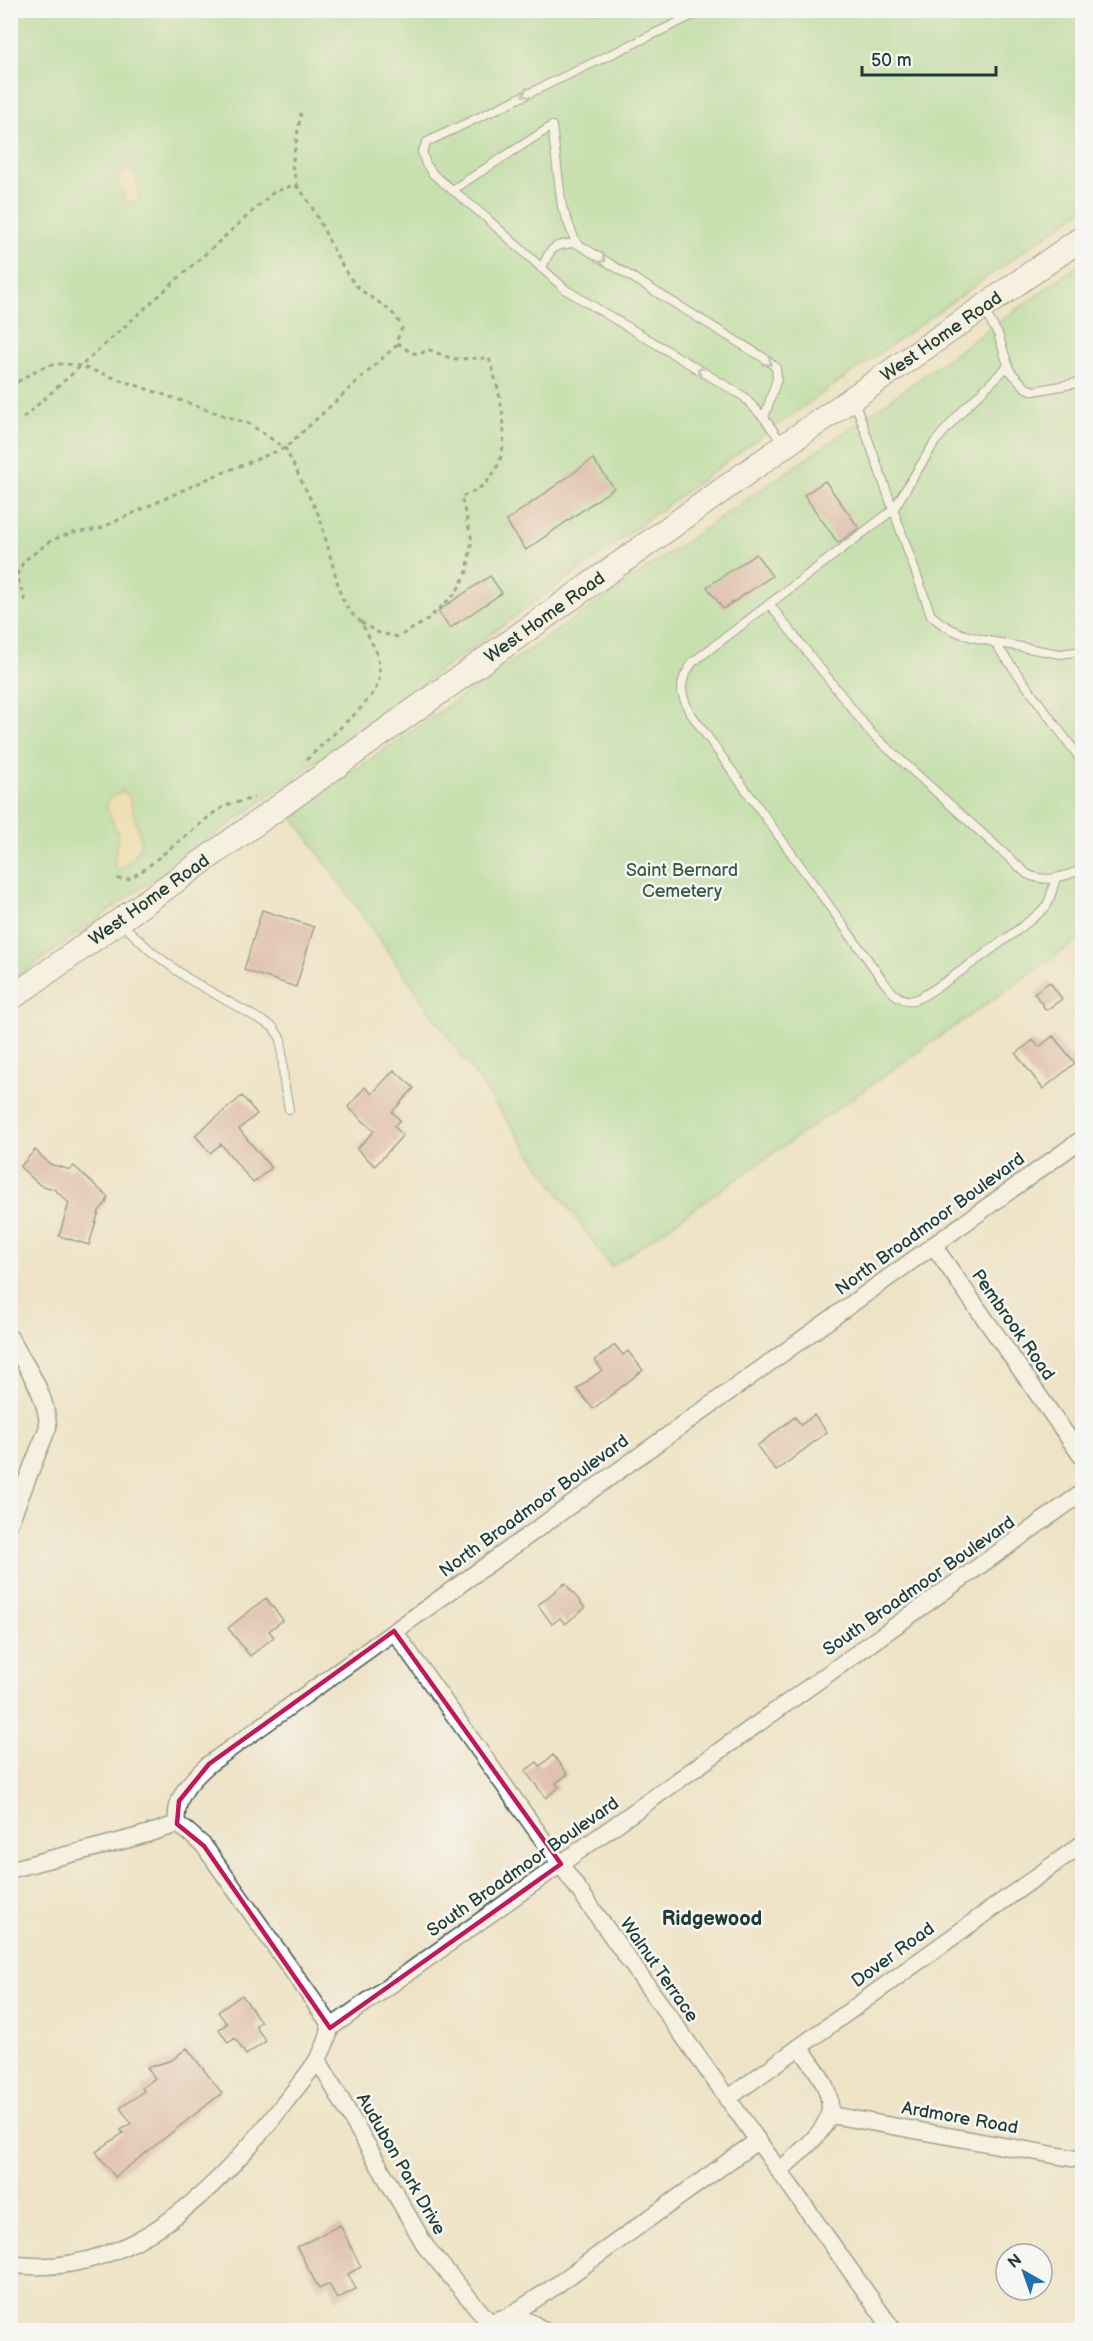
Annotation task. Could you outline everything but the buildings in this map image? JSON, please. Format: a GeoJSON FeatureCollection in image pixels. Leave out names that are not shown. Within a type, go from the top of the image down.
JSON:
{"type":"FeatureCollection","features":[{"type":"Feature","properties":{"kind":"street","name":"West Home Road"},"geometry":{"type":"LineString","coordinates":[[10,999],[853,397],[1083,238]]}},
{"type":"Feature","properties":{"kind":"street","name":"North Broadmoor Boulevard"},"geometry":{"type":"LineString","coordinates":[[177,1824],[176,1814],[179,1801],[194,1777],[394,1631],[1083,1139]]}},
{"type":"Feature","properties":{"kind":"street","name":"Pembrook Road"},"geometry":{"type":"LineString","coordinates":[[933,1245],[1083,1457]]}},
{"type":"Feature","properties":{"kind":"street"},"geometry":{"type":"LineString","coordinates":[[10,1338],[48,1410],[48,1427],[10,1522]]}},
{"type":"Feature","properties":{"kind":"street","name":"South Broadmoor Boulevard"},"geometry":{"type":"LineString","coordinates":[[330,2028],[1083,1493]]}},
{"type":"Feature","properties":{"kind":"street","name":"Walnut Terrace"},"geometry":{"type":"LineString","coordinates":[[394,1631],[893,2331]]}},
{"type":"Feature","properties":{"kind":"street"},"geometry":{"type":"LineString","coordinates":[[10,1870],[141,1837],[177,1824],[204,1846],[327,2020],[330,2028],[318,2060],[268,2124],[237,2160],[192,2203],[167,2223],[138,2241],[111,2253],[83,2261],[54,2266],[10,2264]]}},
{"type":"Feature","properties":{"kind":"street","name":"Dover Road"},"geometry":{"type":"LineString","coordinates":[[727,2099],[1083,1844]]}},
{"type":"Feature","properties":{"kind":"street"},"geometry":{"type":"LineString","coordinates":[[779,2171],[820,2131],[831,2115],[830,2095],[816,2068],[799,2047]]}},
{"type":"Feature","properties":{"kind":"street","name":"Audubon Park Drive"},"geometry":{"type":"LineString","coordinates":[[318,2060],[426,2247],[483,2326],[509,2316]]}},
{"type":"Feature","properties":{"kind":"street","name":"Ardmore Road"},"geometry":{"type":"LineString","coordinates":[[831,2115],[1083,2160]]}},
{"type":"Feature","properties":{"kind":"street"},"geometry":{"type":"LineString","coordinates":[[509,2316],[551,2289],[757,2141]]}},
{"type":"Feature","properties":{"kind":"street"},"geometry":{"type":"LineString","coordinates":[[509,2316],[524,2320],[543,2331]]}},
{"type":"Feature","properties":{"kind":"lane"},"geometry":{"type":"LineString","coordinates":[[704,10],[427,142],[422,152],[433,174],[483,215],[566,290],[743,396],[764,418],[784,446]]}},
{"type":"Feature","properties":{"kind":"lane"},"geometry":{"type":"LineString","coordinates":[[452,190],[552,126],[562,207],[576,243]]}},
{"type":"Feature","properties":{"kind":"lane"},"geometry":{"type":"LineString","coordinates":[[542,269],[552,249],[559,243],[576,243],[769,361],[776,368],[777,380],[764,418]]}},
{"type":"Feature","properties":{"kind":"lane"},"geometry":{"type":"LineString","coordinates":[[982,308],[998,334],[1008,366],[1026,388],[1034,391],[1083,382]]}},
{"type":"Feature","properties":{"kind":"lane"},"geometry":{"type":"LineString","coordinates":[[1008,366],[962,411],[935,442],[893,510],[693,662],[685,673],[681,685],[683,699],[689,711],[896,996],[914,1000],[925,996],[964,970],[1047,905],[1056,878]]}},
{"type":"Feature","properties":{"kind":"lane"},"geometry":{"type":"LineString","coordinates":[[853,397],[931,615],[943,626],[961,635],[1060,654],[1083,651]]}},
{"type":"Feature","properties":{"kind":"lane"},"geometry":{"type":"LineString","coordinates":[[770,605],[872,734],[1028,874],[1040,880],[1083,870]]}},
{"type":"Feature","properties":{"kind":"lane"},"geometry":{"type":"LineString","coordinates":[[994,642],[1083,760]]}},
{"type":"Feature","properties":{"kind":"lane"},"geometry":{"type":"LineString","coordinates":[[119,922],[152,952],[187,978],[278,1032],[281,1039],[284,1082],[289,1109]]}},
{"type":"Feature","properties":{"kind":"path"},"geometry":{"type":"LineString","coordinates":[[10,387],[47,365],[64,362],[249,424],[285,448],[320,518],[340,596],[349,611],[376,632],[398,637],[426,621],[456,593],[467,572],[472,540],[462,497],[479,489],[491,477],[502,452],[505,424],[499,391],[489,358],[453,359],[427,349],[421,354],[412,353],[396,342],[402,328],[399,321],[381,301],[362,290],[354,282],[324,232],[316,212],[298,187],[292,166],[300,113]]}},
{"type":"Feature","properties":{"kind":"path"},"geometry":{"type":"LineString","coordinates":[[22,418],[274,192],[291,186],[298,187]]}},
{"type":"Feature","properties":{"kind":"path"},"geometry":{"type":"LineString","coordinates":[[25,601],[18,570],[26,560],[52,540],[72,533],[99,529],[207,479],[285,448],[398,344]]}},
{"type":"Feature","properties":{"kind":"path"},"geometry":{"type":"LineString","coordinates":[[301,764],[361,708],[375,691],[380,676],[379,664],[376,651],[361,622]]}},
{"type":"Feature","properties":{"kind":"path"},"geometry":{"type":"LineString","coordinates":[[117,879],[128,879],[141,872],[215,812],[261,795]]}},
{"type":"Feature","properties":{"kind":"highlighted area"},"geometry":{"type":"Polygon","coordinates":[[[394,1631],[561,1864],[330,2028],[204,1846],[177,1824],[179,1801],[209,1764],[394,1631]]]}},
{"type":"Feature","properties":{"kind":"green space"},"geometry":{"type":"Polygon","coordinates":[[[10,11],[1082,11],[1082,210],[752,443],[276,791],[11,981],[10,11]]]}},
{"type":"Feature","properties":{"kind":"green space","name":"Saint Bernard Cemetery"},"geometry":{"type":"Polygon","coordinates":[[[1082,263],[1082,937],[611,1267],[291,814],[832,441],[1082,263]]]}},
{"type":"Feature","properties":{"kind":"sand"},"geometry":{"type":"Polygon","coordinates":[[[124,170],[133,171],[139,189],[139,199],[131,204],[124,197],[118,178],[124,170]]]}},
{"type":"Feature","properties":{"kind":"sand"},"geometry":{"type":"Polygon","coordinates":[[[122,791],[129,796],[140,836],[140,848],[133,859],[120,869],[114,864],[118,834],[106,806],[109,799],[122,791]]]}},
{"type":"Feature","properties":{"kind":"district","name":"Ridgewood"},"geometry":{"type":"Point","coordinates":[712,1919]}}]}
